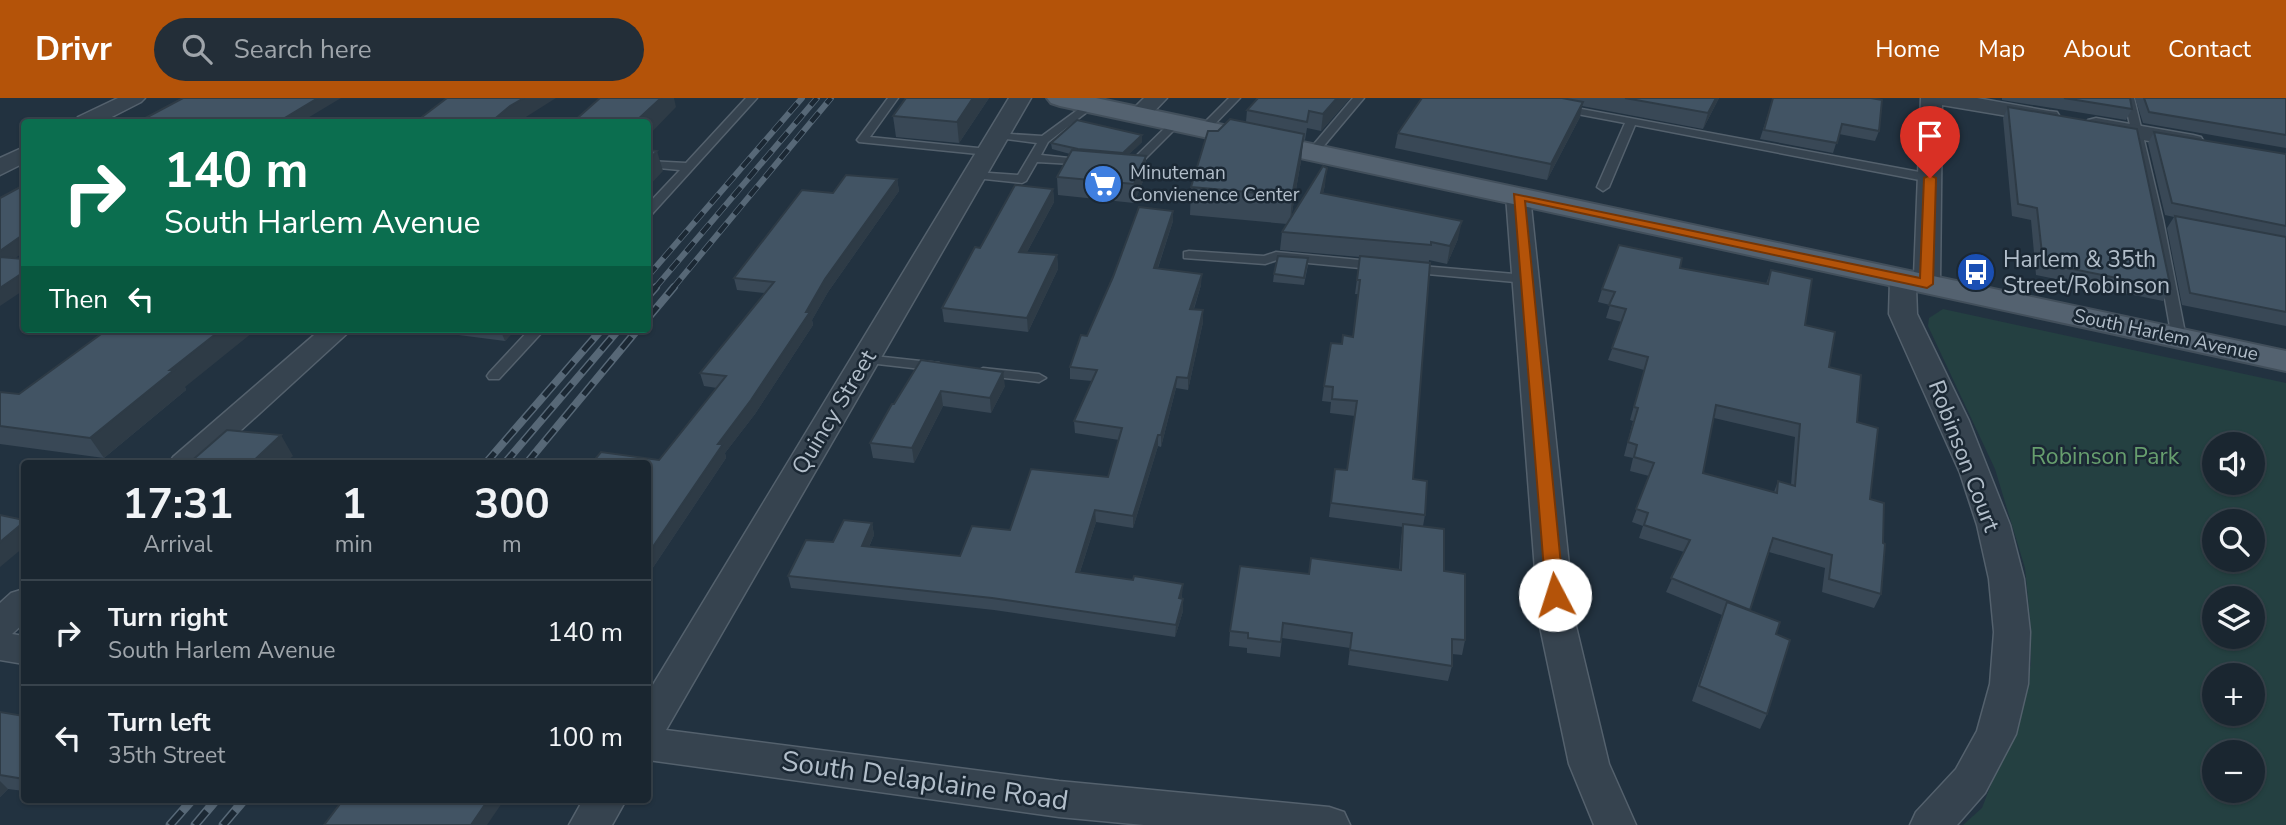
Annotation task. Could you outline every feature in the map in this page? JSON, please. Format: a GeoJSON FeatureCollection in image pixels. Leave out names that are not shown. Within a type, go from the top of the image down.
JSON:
{"type":"FeatureCollection","features":[{"type":"Feature","properties":{"kind":"main road","name":"South Harlem Avenue"},"geometry":{"type":"LineString","coordinates":[[1060,98],[1090,105],[1147,106],[1190,126],[2286,361]]}},
{"type":"Feature","properties":{"kind":"street"},"geometry":{"type":"LineString","coordinates":[[92,119],[134,98]]}},
{"type":"Feature","properties":{"kind":"street","name":"Quincy Street"},"geometry":{"type":"LineString","coordinates":[[651,721],[1020,98]]}},
{"type":"Feature","properties":{"kind":"street","name":"Robinson Court"},"geometry":{"type":"LineString","coordinates":[[1931,825],[1951,808],[1991,747],[2012,677],[2014,624],[1999,549],[1982,489],[1958,430],[1902,310],[1915,281],[1930,178],[1932,98]]}},
{"type":"Feature","properties":{"kind":"street"},"geometry":{"type":"LineString","coordinates":[[1940,98],[2218,146]]}},
{"type":"Feature","properties":{"kind":"street"},"geometry":{"type":"LineString","coordinates":[[0,168],[21,156]]}},
{"type":"Feature","properties":{"kind":"street"},"geometry":{"type":"LineString","coordinates":[[1518,196],[1557,622],[1589,764],[1615,825]]}},
{"type":"Feature","properties":{"kind":"street"},"geometry":{"type":"LineString","coordinates":[[189,460],[333,333]]}},
{"type":"Feature","properties":{"kind":"street"},"geometry":{"type":"LineString","coordinates":[[0,624],[21,605]]}},
{"type":"Feature","properties":{"kind":"street"},"geometry":{"type":"LineString","coordinates":[[0,646],[21,650]]}},
{"type":"Feature","properties":{"kind":"street","name":"South Delaplaine Road"},"geometry":{"type":"LineString","coordinates":[[651,744],[1059,799],[1329,825]]}},
{"type":"Feature","properties":{"kind":"street"},"geometry":{"type":"LineString","coordinates":[[590,825],[603,803]]}},
{"type":"Feature","properties":{"kind":"lane"},"geometry":{"type":"LineString","coordinates":[[651,208],[752,98]]}},
{"type":"Feature","properties":{"kind":"lane"},"geometry":{"type":"LineString","coordinates":[[893,98],[863,140],[987,154],[1044,140],[1090,105]]}},
{"type":"Feature","properties":{"kind":"lane"},"geometry":{"type":"LineString","coordinates":[[1117,166],[1131,167],[1235,98]]}},
{"type":"Feature","properties":{"kind":"lane"},"geometry":{"type":"LineString","coordinates":[[1313,152],[1359,98]]}},
{"type":"Feature","properties":{"kind":"lane"},"geometry":{"type":"LineString","coordinates":[[2129,98],[2163,221],[2179,338]]}},
{"type":"Feature","properties":{"kind":"lane"},"geometry":{"type":"LineString","coordinates":[[1550,106],[1930,178]]}},
{"type":"Feature","properties":{"kind":"lane"},"geometry":{"type":"LineString","coordinates":[[1603,187],[1632,121]]}},
{"type":"Feature","properties":{"kind":"lane"},"geometry":{"type":"LineString","coordinates":[[987,154],[1022,179],[1044,140]]}},
{"type":"Feature","properties":{"kind":"lane"},"geometry":{"type":"LineString","coordinates":[[1034,158],[1104,165]]}},
{"type":"Feature","properties":{"kind":"lane"},"geometry":{"type":"LineString","coordinates":[[651,164],[688,167]]}},
{"type":"Feature","properties":{"kind":"lane"},"geometry":{"type":"LineString","coordinates":[[1189,255],[1265,260],[1276,256],[1526,279]]}},
{"type":"Feature","properties":{"kind":"lane"},"geometry":{"type":"LineString","coordinates":[[494,376],[534,333]]}},
{"type":"Feature","properties":{"kind":"lane"},"geometry":{"type":"LineString","coordinates":[[865,359],[1039,378]]}},
{"type":"Feature","properties":{"kind":"green space","name":"Robinson Park"},"geometry":{"type":"Polygon","coordinates":[[[1943,309],[2286,383],[2286,825],[1963,825],[1982,808],[2019,711],[2031,664],[2030,618],[2025,568],[1995,469],[1928,326],[1929,318],[1943,309]]]}},
{"type":"Feature","properties":{"kind":"building"},"geometry":{"type":"Polygon","coordinates":[[[183,98],[318,98],[283,119],[144,119],[183,98]]]}},
{"type":"Feature","properties":{"kind":"building"},"geometry":{"type":"Polygon","coordinates":[[[447,98],[524,98],[495,119],[419,119],[447,98]]]}},
{"type":"Feature","properties":{"kind":"building"},"geometry":{"type":"Polygon","coordinates":[[[600,98],[661,98],[638,119],[576,119],[600,98]]]}},
{"type":"Feature","properties":{"kind":"building"},"geometry":{"type":"Polygon","coordinates":[[[906,98],[973,98],[957,122],[893,116],[906,98]]]}},
{"type":"Feature","properties":{"kind":"building"},"geometry":{"type":"Polygon","coordinates":[[[1258,98],[1337,98],[1323,114],[1309,111],[1307,122],[1247,110],[1258,98]]]}},
{"type":"Feature","properties":{"kind":"building"},"geometry":{"type":"Polygon","coordinates":[[[1422,98],[1562,98],[1583,102],[1551,164],[1398,133],[1422,98]]]}},
{"type":"Feature","properties":{"kind":"building"},"geometry":{"type":"Polygon","coordinates":[[[1625,98],[1716,98],[1708,113],[1625,98]]]}},
{"type":"Feature","properties":{"kind":"building"},"geometry":{"type":"Polygon","coordinates":[[[1773,98],[1882,100],[1879,131],[1842,124],[1837,143],[1764,130],[1773,98]]]}},
{"type":"Feature","properties":{"kind":"building"},"geometry":{"type":"Polygon","coordinates":[[[2064,98],[2130,98],[2132,109],[2064,98]]]}},
{"type":"Feature","properties":{"kind":"building"},"geometry":{"type":"Polygon","coordinates":[[[2144,98],[2286,98],[2286,135],[2149,112],[2144,98]]]}},
{"type":"Feature","properties":{"kind":"building"},"geometry":{"type":"Polygon","coordinates":[[[2008,107],[2137,129],[2171,289],[2043,263],[2037,208],[2018,204],[2008,107]]]}},
{"type":"Feature","properties":{"kind":"building"},"geometry":{"type":"Polygon","coordinates":[[[1230,119],[1304,134],[1292,196],[1191,187],[1208,131],[1218,131],[1230,119]]]}},
{"type":"Feature","properties":{"kind":"building"},"geometry":{"type":"Polygon","coordinates":[[[1077,120],[1142,135],[1123,153],[1078,149],[1051,143],[1077,120]]]}},
{"type":"Feature","properties":{"kind":"building"},"geometry":{"type":"Polygon","coordinates":[[[2154,132],[2286,154],[2286,226],[2172,203],[2154,132]]]}},
{"type":"Feature","properties":{"kind":"building"},"geometry":{"type":"Polygon","coordinates":[[[1072,150],[1146,156],[1134,184],[1057,177],[1072,150]]]}},
{"type":"Feature","properties":{"kind":"building"},"geometry":{"type":"Polygon","coordinates":[[[1323,166],[1327,168],[1321,193],[1462,221],[1450,246],[1431,242],[1431,245],[1282,232],[1323,166]]]}},
{"type":"Feature","properties":{"kind":"building"},"geometry":{"type":"Polygon","coordinates":[[[846,175],[897,179],[825,279],[806,312],[810,312],[718,444],[723,444],[651,550],[651,460],[594,460],[601,452],[659,460],[726,376],[700,373],[774,282],[734,278],[802,190],[833,193],[846,175]]]}},
{"type":"Feature","properties":{"kind":"building"},"geometry":{"type":"Polygon","coordinates":[[[1015,185],[1053,189],[1019,252],[1057,255],[1027,318],[942,308],[975,247],[980,248],[1015,185]]]}},
{"type":"Feature","properties":{"kind":"building"},"geometry":{"type":"Polygon","coordinates":[[[21,187],[21,236],[0,251],[0,198],[21,187]]]}},
{"type":"Feature","properties":{"kind":"building"},"geometry":{"type":"Polygon","coordinates":[[[1139,207],[1173,211],[1154,268],[1202,274],[1190,309],[1203,310],[1188,378],[1177,377],[1161,435],[1158,435],[1133,516],[1095,510],[1076,572],[1133,580],[1134,576],[1183,584],[1179,598],[1183,599],[1176,625],[992,598],[788,576],[806,540],[833,542],[844,520],[872,523],[862,546],[960,556],[972,526],[1010,530],[1031,469],[1108,477],[1122,428],[1074,421],[1097,370],[1070,367],[1081,335],[1087,336],[1113,277],[1139,207]]]}},
{"type":"Feature","properties":{"kind":"building"},"geometry":{"type":"Polygon","coordinates":[[[2175,216],[2286,237],[2286,312],[2190,293],[2175,216]]]}},
{"type":"Feature","properties":{"kind":"building"},"geometry":{"type":"Polygon","coordinates":[[[1619,245],[1682,258],[1680,268],[1768,284],[1771,270],[1812,279],[1805,325],[1835,332],[1829,367],[1861,375],[1857,422],[1878,428],[1870,499],[1884,503],[1885,544],[1881,594],[1829,579],[1832,555],[1773,538],[1750,610],[1671,578],[1690,540],[1644,525],[1648,513],[1636,509],[1654,463],[1634,457],[1637,445],[1628,442],[1638,408],[1634,407],[1648,357],[1612,348],[1626,309],[1609,305],[1615,292],[1602,289],[1619,245]],[[1716,405],[1703,473],[1777,493],[1778,481],[1795,486],[1800,424],[1716,405]]]}},
{"type":"Feature","properties":{"kind":"building"},"geometry":{"type":"Polygon","coordinates":[[[1278,256],[1308,258],[1304,278],[1274,274],[1278,256]]]}},
{"type":"Feature","properties":{"kind":"building"},"geometry":{"type":"Polygon","coordinates":[[[1360,256],[1430,263],[1413,479],[1427,481],[1425,515],[1331,503],[1335,469],[1347,470],[1357,401],[1332,399],[1333,387],[1324,386],[1331,343],[1342,344],[1343,335],[1353,337],[1360,256]]]}},
{"type":"Feature","properties":{"kind":"building"},"geometry":{"type":"Polygon","coordinates":[[[0,257],[21,259],[21,274],[0,288],[0,257]]]}},
{"type":"Feature","properties":{"kind":"building"},"geometry":{"type":"Polygon","coordinates":[[[103,333],[217,333],[90,438],[0,426],[0,392],[19,394],[103,333]]]}},
{"type":"Feature","properties":{"kind":"building"},"geometry":{"type":"Polygon","coordinates":[[[921,360],[1003,372],[990,398],[941,391],[912,448],[870,443],[892,404],[921,360]]]}},
{"type":"Feature","properties":{"kind":"building"},"geometry":{"type":"Polygon","coordinates":[[[227,430],[281,435],[254,460],[193,460],[227,430]]]}},
{"type":"Feature","properties":{"kind":"building"},"geometry":{"type":"Polygon","coordinates":[[[0,515],[21,519],[21,524],[0,542],[0,515]]]}},
{"type":"Feature","properties":{"kind":"building"},"geometry":{"type":"Polygon","coordinates":[[[1403,524],[1444,529],[1444,571],[1465,574],[1465,640],[1452,639],[1452,666],[1350,650],[1352,633],[1283,623],[1281,642],[1248,638],[1248,633],[1230,631],[1240,566],[1309,574],[1311,558],[1401,570],[1403,524]]]}},
{"type":"Feature","properties":{"kind":"building"},"geometry":{"type":"Polygon","coordinates":[[[1727,602],[1780,622],[1776,634],[1790,640],[1767,714],[1699,686],[1727,602]]]}},
{"type":"Feature","properties":{"kind":"building"},"geometry":{"type":"Polygon","coordinates":[[[0,712],[21,716],[21,778],[0,775],[0,712]]]}},
{"type":"Feature","properties":{"kind":"building"},"geometry":{"type":"Polygon","coordinates":[[[341,803],[486,803],[471,825],[324,825],[341,803]]]}},
{"type":"Feature","properties":{"kind":"railway"},"geometry":{"type":"LineString","coordinates":[[651,273],[802,98]]}},
{"type":"Feature","properties":{"kind":"railway"},"geometry":{"type":"LineString","coordinates":[[655,288],[817,98]]}},
{"type":"Feature","properties":{"kind":"railway"},"geometry":{"type":"LineString","coordinates":[[673,288],[831,98]]}},
{"type":"Feature","properties":{"kind":"railway"},"geometry":{"type":"LineString","coordinates":[[651,293],[656,287]]}},
{"type":"Feature","properties":{"kind":"railway"},"geometry":{"type":"LineString","coordinates":[[651,314],[674,287]]}},
{"type":"Feature","properties":{"kind":"railway"},"geometry":{"type":"LineString","coordinates":[[488,460],[599,333]]}},
{"type":"Feature","properties":{"kind":"railway"},"geometry":{"type":"LineString","coordinates":[[507,460],[616,333]]}},
{"type":"Feature","properties":{"kind":"railway"},"geometry":{"type":"LineString","coordinates":[[529,460],[635,333]]}},
{"type":"Feature","properties":{"kind":"railway"},"geometry":{"type":"LineString","coordinates":[[170,825],[189,803]]}},
{"type":"Feature","properties":{"kind":"railway"},"geometry":{"type":"LineString","coordinates":[[195,825],[213,803]]}},
{"type":"Feature","properties":{"kind":"railway"},"geometry":{"type":"LineString","coordinates":[[223,825],[241,803]]}},
{"type":"Feature","properties":{"kind":"place","name":"Minuteman Convienence Center"},"geometry":{"type":"Point","coordinates":[1103,184]}},
{"type":"Feature","properties":{"kind":"place","name":"Harlem & 35th Street/Robinson"},"geometry":{"type":"Point","coordinates":[1976,272]}},
{"type":"Feature","properties":{"kind":"route"},"geometry":{"type":"LineString","coordinates":[[1555,595],[1518,196],[1927,284],[1930,178]]}}]}
